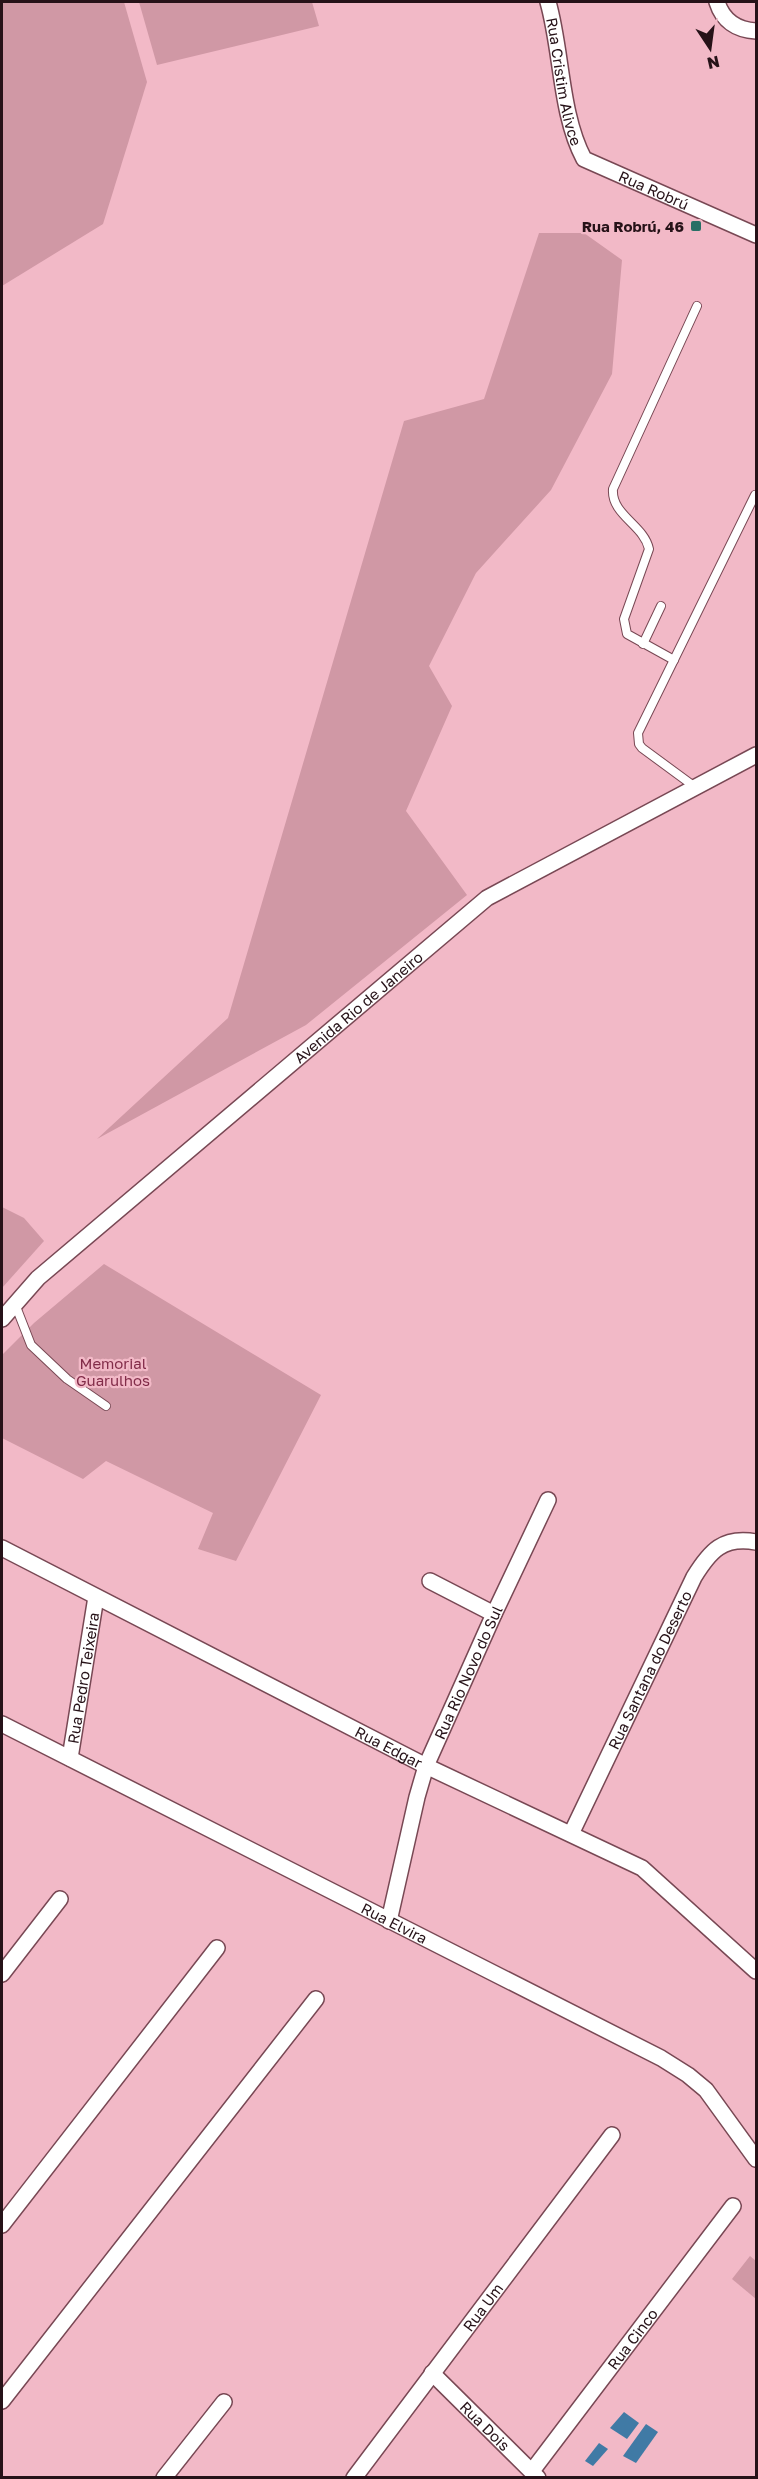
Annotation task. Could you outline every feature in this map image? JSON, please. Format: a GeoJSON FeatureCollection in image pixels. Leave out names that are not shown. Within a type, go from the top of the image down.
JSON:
{"type":"FeatureCollection","features":[{"type":"Feature","properties":{"kind":"street","name":"Rua Cristim Alivce"},"geometry":{"type":"LineString","coordinates":[[548,2],[558,40],[571,125],[576,144],[584,159]]}},
{"type":"Feature","properties":{"kind":"street"},"geometry":{"type":"LineString","coordinates":[[717,2],[725,18],[732,24],[744,30],[756,31]]}},
{"type":"Feature","properties":{"kind":"street","name":"Rua Robrú"},"geometry":{"type":"LineString","coordinates":[[584,159],[756,235]]}},
{"type":"Feature","properties":{"kind":"street","name":"Avenida Rio de Janeiro"},"geometry":{"type":"LineString","coordinates":[[2,1319],[38,1278],[487,898],[756,755]]}},
{"type":"Feature","properties":{"kind":"street","name":"Rua Rio Novo do Sul"},"geometry":{"type":"LineString","coordinates":[[389,1922],[426,1766],[548,1500]]}},
{"type":"Feature","properties":{"kind":"street","name":"Rua Santana do Deserto"},"geometry":{"type":"LineString","coordinates":[[571,1834],[694,1577],[705,1559],[717,1548],[736,1540],[756,1542]]}},
{"type":"Feature","properties":{"kind":"street","name":"Rua Edgar"},"geometry":{"type":"LineString","coordinates":[[2,1548],[426,1766],[642,1868],[756,1971]]}},
{"type":"Feature","properties":{"kind":"street"},"geometry":{"type":"LineString","coordinates":[[430,1581],[494,1614]]}},
{"type":"Feature","properties":{"kind":"street","name":"Rua Pedro Teixeira"},"geometry":{"type":"LineString","coordinates":[[70,1758],[96,1598]]}},
{"type":"Feature","properties":{"kind":"street","name":"Rua Elvira"},"geometry":{"type":"LineString","coordinates":[[2,1724],[661,2058],[706,2090],[756,2158]]}},
{"type":"Feature","properties":{"kind":"street"},"geometry":{"type":"LineString","coordinates":[[2,1974],[60,1899]]}},
{"type":"Feature","properties":{"kind":"street"},"geometry":{"type":"LineString","coordinates":[[2,2225],[217,1948]]}},
{"type":"Feature","properties":{"kind":"street"},"geometry":{"type":"LineString","coordinates":[[2,2401],[316,1999]]}},
{"type":"Feature","properties":{"kind":"street","name":"Rua Um"},"geometry":{"type":"LineString","coordinates":[[354,2478],[612,2135]]}},
{"type":"Feature","properties":{"kind":"street","name":"Rua Cinco"},"geometry":{"type":"LineString","coordinates":[[535,2474],[733,2206]]}},
{"type":"Feature","properties":{"kind":"street","name":"Rua Dois"},"geometry":{"type":"LineString","coordinates":[[432,2373],[535,2474]]}},
{"type":"Feature","properties":{"kind":"street"},"geometry":{"type":"LineString","coordinates":[[164,2478],[224,2402]]}},
{"type":"Feature","properties":{"kind":"lane"},"geometry":{"type":"LineString","coordinates":[[674,660],[627,634],[624,619],[649,549],[643,536],[615,505],[613,489],[697,306]]}},
{"type":"Feature","properties":{"kind":"lane"},"geometry":{"type":"LineString","coordinates":[[696,788],[639,744],[638,733],[755,495]]}},
{"type":"Feature","properties":{"kind":"lane"},"geometry":{"type":"LineString","coordinates":[[643,644],[661,606]]}},
{"type":"Feature","properties":{"kind":"lane"},"geometry":{"type":"LineString","coordinates":[[15,1304],[31,1345],[67,1379],[106,1406]]}},
{"type":"Feature","properties":{"kind":"green space"},"geometry":{"type":"Polygon","coordinates":[[[2,2],[124,2],[147,82],[103,224],[2,286],[2,2]]]}},
{"type":"Feature","properties":{"kind":"green space"},"geometry":{"type":"Polygon","coordinates":[[[139,2],[312,2],[319,26],[157,65],[139,2]]]}},
{"type":"Feature","properties":{"kind":"green space"},"geometry":{"type":"Polygon","coordinates":[[[539,233],[584,233],[622,260],[612,374],[551,490],[476,573],[429,666],[452,706],[406,811],[467,895],[306,1025],[97,1139],[228,1018],[404,421],[484,399],[539,233]]]}},
{"type":"Feature","properties":{"kind":"green space"},"geometry":{"type":"Polygon","coordinates":[[[2,1207],[24,1218],[44,1241],[2,1288],[2,1207]]]}},
{"type":"Feature","properties":{"kind":"green space","name":"Memorial Guarulhos"},"geometry":{"type":"Polygon","coordinates":[[[104,1264],[321,1395],[236,1561],[198,1549],[213,1513],[106,1461],[83,1479],[2,1438],[2,1355],[34,1323],[104,1264]]]}},
{"type":"Feature","properties":{"kind":"green space"},"geometry":{"type":"Polygon","coordinates":[[[750,2256],[756,2261],[756,2299],[732,2279],[750,2256]]]}},
{"type":"Feature","properties":{"kind":"water"},"geometry":{"type":"Polygon","coordinates":[[[624,2412],[639,2423],[627,2439],[610,2428],[624,2412]]]}},
{"type":"Feature","properties":{"kind":"water"},"geometry":{"type":"Polygon","coordinates":[[[646,2424],[658,2432],[636,2463],[623,2456],[646,2424]]]}},
{"type":"Feature","properties":{"kind":"water"},"geometry":{"type":"Polygon","coordinates":[[[599,2443],[608,2449],[593,2466],[585,2461],[599,2443]]]}},
{"type":"Feature","properties":{"kind":"place","name":"Rua Robrú, 46"},"geometry":{"type":"Point","coordinates":[696,226]}}]}
